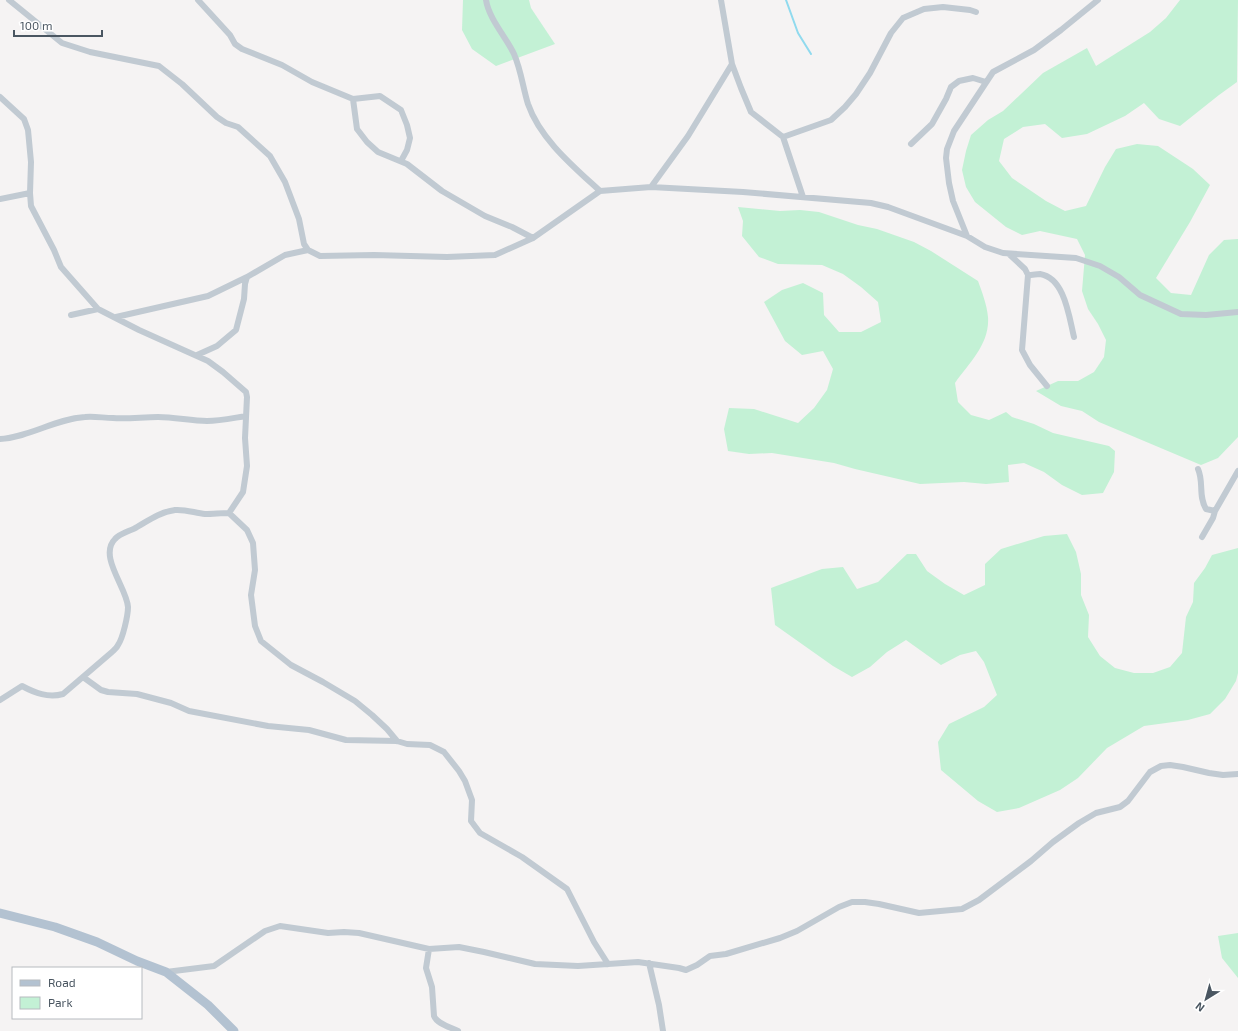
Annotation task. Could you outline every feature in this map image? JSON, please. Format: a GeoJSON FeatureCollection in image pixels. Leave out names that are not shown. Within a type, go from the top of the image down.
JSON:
{"type":"FeatureCollection","features":[{"type":"Feature","properties":{"kind":"main road"},"geometry":{"type":"LineString","coordinates":[[0,913],[55,927],[96,942],[136,961],[166,972],[208,1005],[234,1031]]}},
{"type":"Feature","properties":{"kind":"street"},"geometry":{"type":"LineString","coordinates":[[9,0],[62,43],[90,52],[159,66],[182,84],[217,117],[226,123],[238,127],[270,156],[285,182],[299,219],[304,244],[308,250],[320,256],[374,255],[447,257],[495,255],[534,238],[600,190],[650,187],[743,192],[877,204],[967,236],[985,247],[1002,254],[1076,258],[1100,266],[1119,277],[1140,295],[1181,314],[1206,315],[1238,312]]}},
{"type":"Feature","properties":{"kind":"street"},"geometry":{"type":"LineString","coordinates":[[198,0],[230,35],[234,44],[242,49],[282,65],[312,82],[353,100],[380,96],[401,110],[410,138],[402,161]]}},
{"type":"Feature","properties":{"kind":"street"},"geometry":{"type":"LineString","coordinates":[[486,0],[492,16],[513,54],[520,72],[529,105],[540,127],[569,162],[600,190]]}},
{"type":"Feature","properties":{"kind":"street"},"geometry":{"type":"LineString","coordinates":[[721,0],[732,64],[741,88],[752,112],[783,137],[803,197]]}},
{"type":"Feature","properties":{"kind":"street"},"geometry":{"type":"LineString","coordinates":[[967,236],[953,201],[947,168],[947,149],[954,131],[993,72],[1034,50],[1062,30],[1098,0]]}},
{"type":"Feature","properties":{"kind":"street"},"geometry":{"type":"LineString","coordinates":[[783,137],[831,120],[845,107],[870,73],[890,33],[903,18],[924,9],[943,7],[976,12]]}},
{"type":"Feature","properties":{"kind":"street"},"geometry":{"type":"LineString","coordinates":[[650,187],[688,136],[732,64]]}},
{"type":"Feature","properties":{"kind":"street"},"geometry":{"type":"LineString","coordinates":[[911,144],[932,124],[951,87],[960,81],[973,78],[986,82]]}},
{"type":"Feature","properties":{"kind":"street"},"geometry":{"type":"LineString","coordinates":[[0,97],[24,119],[28,130],[31,162],[31,206],[54,250],[60,267],[98,309],[139,330],[208,361],[246,392],[246,466],[243,492],[229,513]]}},
{"type":"Feature","properties":{"kind":"street"},"geometry":{"type":"LineString","coordinates":[[353,100],[357,129],[367,142],[378,152],[402,161],[442,191],[485,216],[534,238]]}},
{"type":"Feature","properties":{"kind":"street"},"geometry":{"type":"LineString","coordinates":[[0,199],[30,193]]}},
{"type":"Feature","properties":{"kind":"street"},"geometry":{"type":"LineString","coordinates":[[116,318],[208,296],[247,277],[285,255],[308,250]]}},
{"type":"Feature","properties":{"kind":"street"},"geometry":{"type":"LineString","coordinates":[[1009,254],[1025,269],[1028,275],[1022,350],[1030,365],[1048,386]]}},
{"type":"Feature","properties":{"kind":"street"},"geometry":{"type":"LineString","coordinates":[[1028,275],[1040,274],[1051,278],[1058,284],[1062,293],[1074,337]]}},
{"type":"Feature","properties":{"kind":"street"},"geometry":{"type":"LineString","coordinates":[[197,355],[217,346],[236,330],[244,299],[247,277]]}},
{"type":"Feature","properties":{"kind":"street"},"geometry":{"type":"LineString","coordinates":[[71,315],[98,309]]}},
{"type":"Feature","properties":{"kind":"street"},"geometry":{"type":"LineString","coordinates":[[0,439],[41,430],[60,421],[86,417],[178,418],[218,421],[246,416]]}},
{"type":"Feature","properties":{"kind":"street"},"geometry":{"type":"LineString","coordinates":[[1198,469],[1202,480],[1201,496],[1204,506],[1206,509],[1215,511]]}},
{"type":"Feature","properties":{"kind":"street"},"geometry":{"type":"LineString","coordinates":[[1202,537],[1238,471]]}},
{"type":"Feature","properties":{"kind":"street"},"geometry":{"type":"LineString","coordinates":[[0,700],[22,686],[36,694],[63,694],[112,652],[118,645],[122,635],[128,608],[110,557],[111,546],[116,538],[136,528],[152,517],[174,510],[205,514],[229,513],[247,530],[253,543],[255,570],[251,595],[255,626],[261,641],[291,665],[356,701],[387,728],[397,741]]}},
{"type":"Feature","properties":{"kind":"street"},"geometry":{"type":"LineString","coordinates":[[83,677],[101,690],[108,692],[137,694],[171,703],[189,711],[268,726],[309,730],[346,740],[397,741],[407,744],[430,746],[444,752],[459,771],[469,788],[472,800],[471,821],[480,832],[522,857],[567,889],[594,942],[608,964]]}},
{"type":"Feature","properties":{"kind":"street"},"geometry":{"type":"LineString","coordinates":[[166,972],[214,966],[265,931],[280,926],[328,934],[344,932],[359,933],[429,949],[459,947],[535,964],[578,966],[638,962],[686,970],[697,965],[710,956],[726,954],[780,938],[797,931],[839,907],[852,902],[879,904],[919,913],[962,909],[979,900],[1079,823],[1096,813],[1120,807],[1128,802],[1150,772],[1161,766],[1183,766],[1223,775],[1238,774]]}},
{"type":"Feature","properties":{"kind":"street"},"geometry":{"type":"LineString","coordinates":[[429,949],[426,968],[432,987],[435,1020],[458,1031]]}},
{"type":"Feature","properties":{"kind":"street"},"geometry":{"type":"LineString","coordinates":[[648,963],[659,1005],[663,1031]]}},
{"type":"Feature","properties":{"kind":"green space"},"geometry":{"type":"Polygon","coordinates":[[[463,0],[529,0],[531,8],[555,44],[496,66],[472,49],[462,30],[463,0]]]}},
{"type":"Feature","properties":{"kind":"green space"},"geometry":{"type":"Polygon","coordinates":[[[1180,0],[1238,0],[1237,82],[1180,126],[1159,119],[1144,103],[1125,116],[1087,134],[1062,138],[1045,124],[1023,127],[1004,139],[999,161],[1012,178],[1046,201],[1065,211],[1086,206],[1105,167],[1116,149],[1137,144],[1158,146],[1193,169],[1210,185],[1190,222],[1156,278],[1171,293],[1191,295],[1209,255],[1224,240],[1238,239],[1238,437],[1218,458],[1201,465],[1099,422],[1082,411],[1061,406],[1036,391],[1058,381],[1078,381],[1094,372],[1104,357],[1106,340],[1088,309],[1082,291],[1085,255],[1077,239],[1040,231],[1022,235],[1006,227],[975,202],[966,187],[962,170],[971,135],[988,120],[1003,111],[1043,73],[1087,48],[1096,66],[1150,32],[1166,18],[1180,0]]]}},
{"type":"Feature","properties":{"kind":"green space"},"geometry":{"type":"Polygon","coordinates":[[[738,207],[780,211],[800,210],[819,212],[858,225],[877,229],[914,242],[978,281],[987,308],[988,327],[986,336],[978,353],[955,383],[958,402],[971,415],[989,420],[1006,412],[1012,417],[1034,424],[1053,433],[1109,446],[1115,451],[1114,472],[1103,493],[1082,495],[1062,485],[1044,472],[1024,463],[1008,465],[1009,482],[986,484],[964,482],[920,484],[834,463],[772,453],[749,454],[728,451],[724,429],[729,408],[754,409],[798,423],[814,408],[827,390],[833,369],[823,351],[802,355],[785,341],[764,302],[782,290],[803,283],[823,293],[824,315],[839,332],[861,332],[881,322],[878,302],[843,274],[822,265],[778,264],[759,257],[742,236],[743,221],[738,207]]]}},
{"type":"Feature","properties":{"kind":"green space"},"geometry":{"type":"Polygon","coordinates":[[[1067,534],[1076,552],[1081,574],[1081,595],[1089,615],[1088,637],[1100,656],[1115,668],[1134,673],[1153,673],[1170,667],[1182,653],[1186,617],[1193,602],[1194,583],[1212,555],[1238,548],[1238,673],[1236,681],[1225,699],[1210,714],[1188,720],[1144,726],[1107,748],[1078,778],[1060,790],[1019,808],[997,812],[978,801],[941,770],[938,742],[949,724],[984,707],[997,695],[984,662],[976,651],[960,655],[941,665],[906,640],[887,652],[870,667],[852,677],[833,666],[775,625],[771,588],[822,569],[843,567],[857,589],[878,582],[907,554],[916,554],[927,571],[964,595],[985,585],[985,564],[1001,549],[1044,536],[1067,534]]]}},
{"type":"Feature","properties":{"kind":"green space"},"geometry":{"type":"Polygon","coordinates":[[[1238,933],[1238,978],[1222,958],[1218,936],[1238,933]]]}},
{"type":"Feature","properties":{"kind":"waterway"},"geometry":{"type":"LineString","coordinates":[[786,0],[798,33],[811,54]]}}]}
